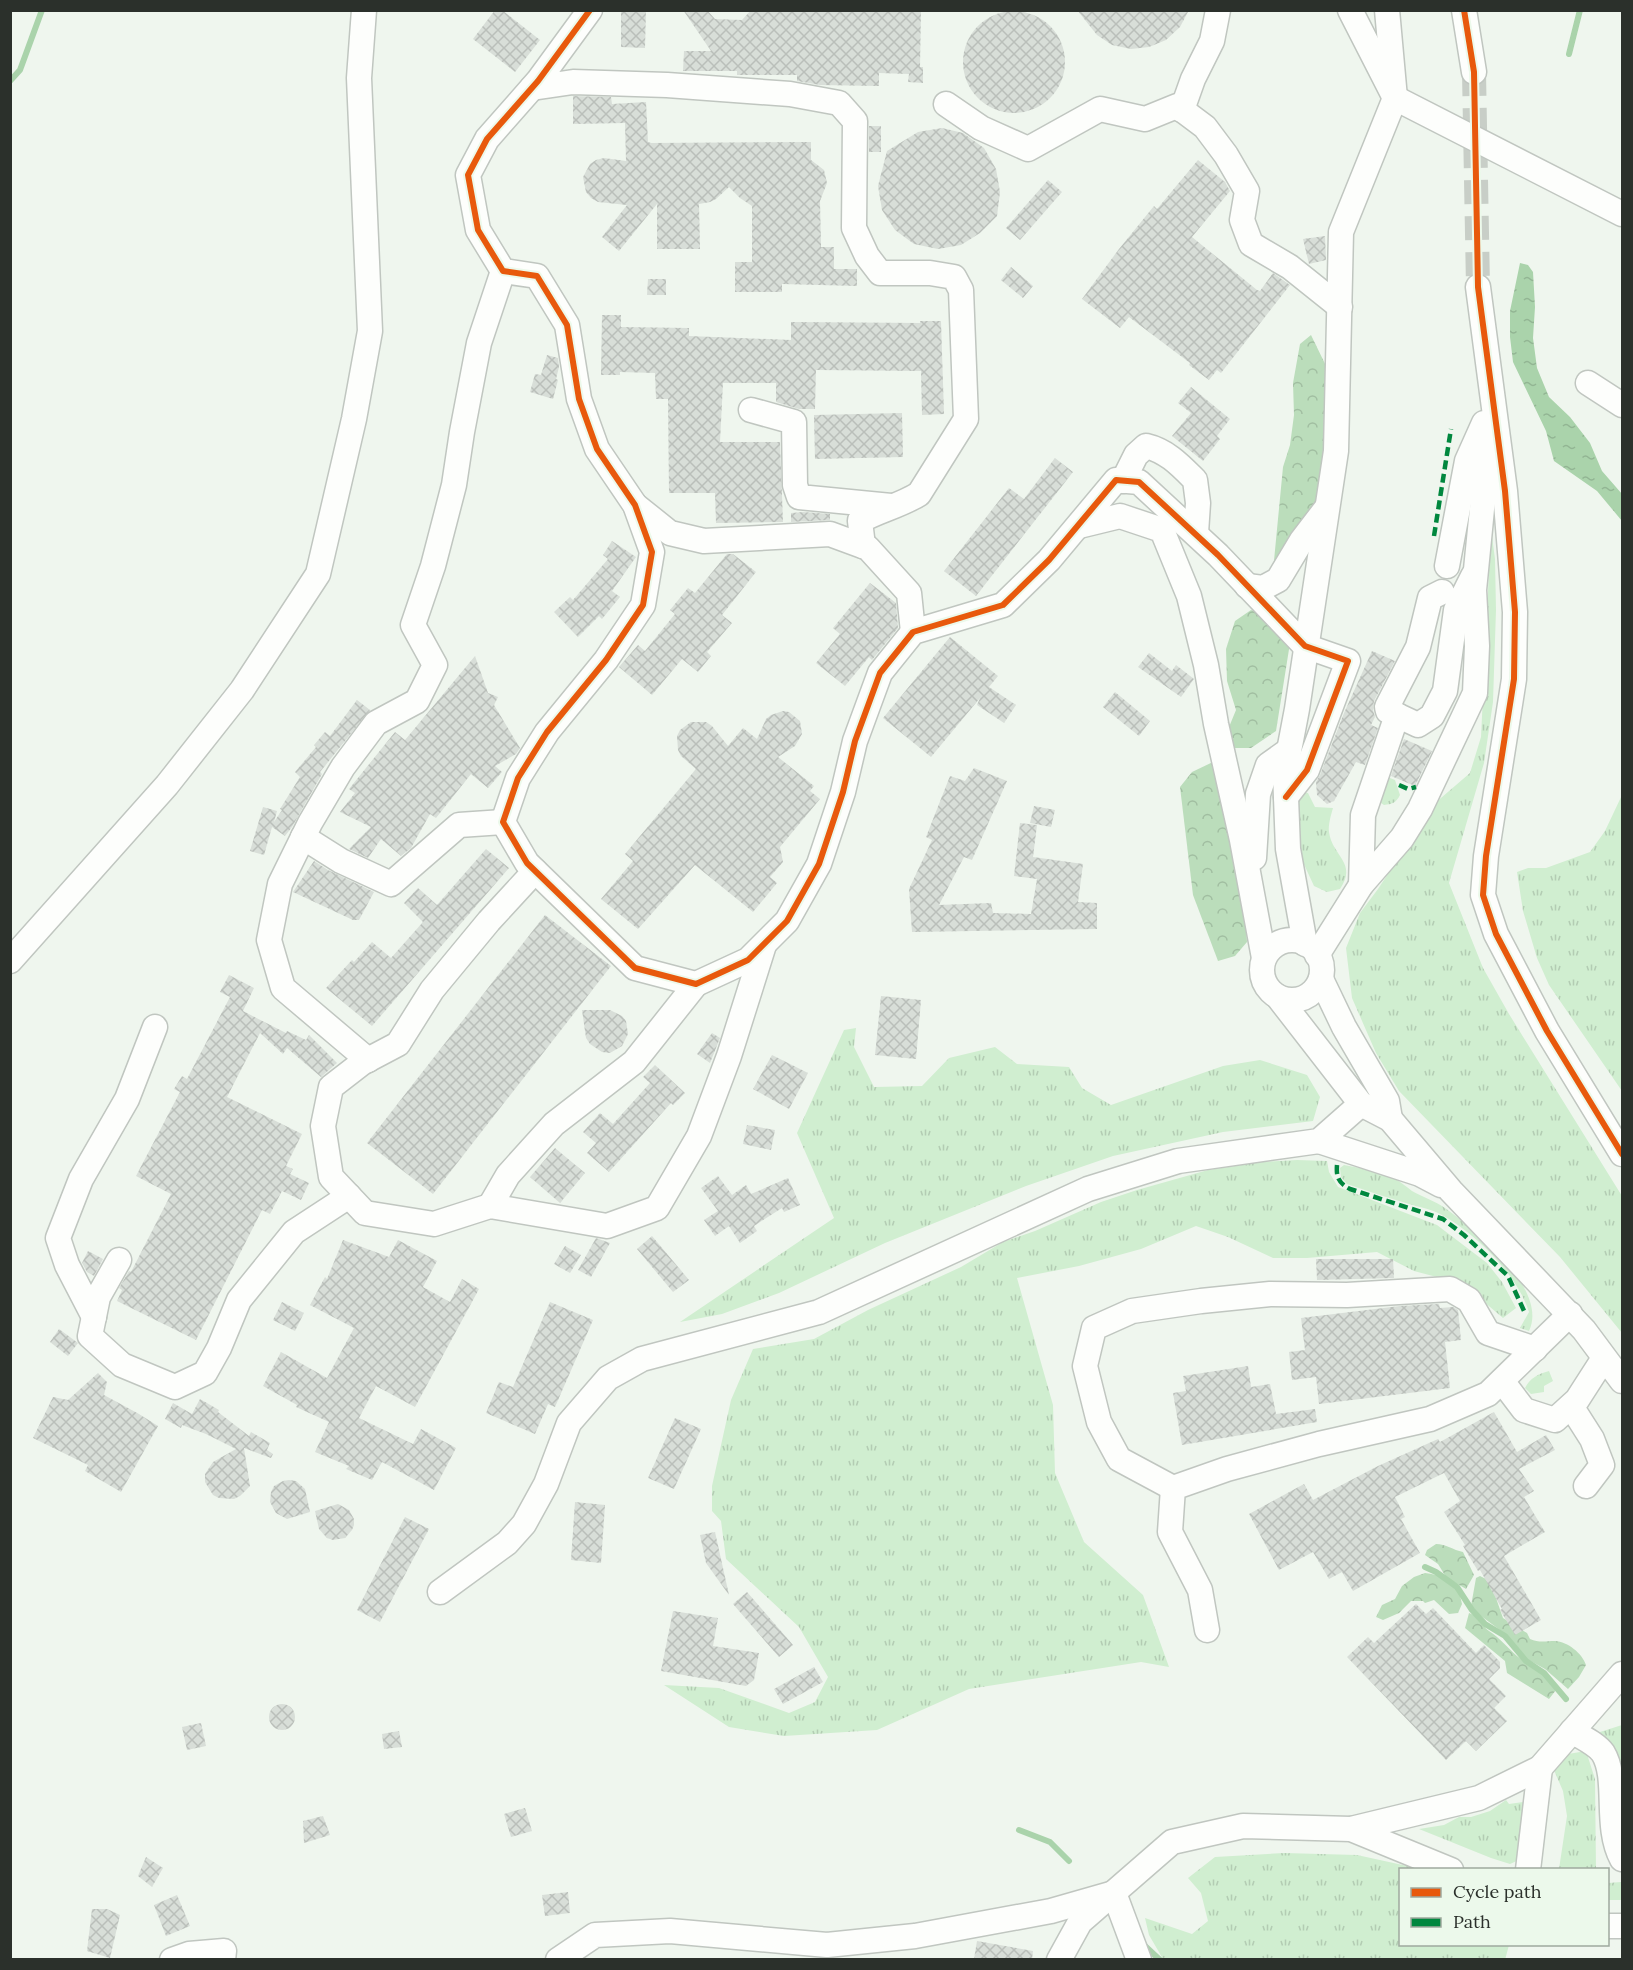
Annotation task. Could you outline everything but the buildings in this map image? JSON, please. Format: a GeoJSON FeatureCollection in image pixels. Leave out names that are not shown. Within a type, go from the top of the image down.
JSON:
{"type":"FeatureCollection","features":[{"type":"Feature","properties":{"kind":"street"},"geometry":{"type":"LineString","coordinates":[[10,961],[167,785],[242,690],[318,574],[354,419],[370,331],[359,78],[364,10]]}},
{"type":"Feature","properties":{"kind":"street"},"geometry":{"type":"LineString","coordinates":[[590,10],[532,88],[487,139],[468,175],[477,230],[503,271],[537,276],[567,325],[579,399],[597,449],[635,505],[652,552],[643,605],[606,660],[547,732],[518,778],[503,822],[527,863],[635,968],[696,984]]}},
{"type":"Feature","properties":{"kind":"street"},"geometry":{"type":"LineString","coordinates":[[1182,110],[1193,79],[1212,41],[1218,10]]}},
{"type":"Feature","properties":{"kind":"street"},"geometry":{"type":"LineString","coordinates":[[1350,10],[1395,98],[1623,214]]}},
{"type":"Feature","properties":{"kind":"street"},"geometry":{"type":"LineString","coordinates":[[1278,997],[1291,1000],[1301,999],[1310,994],[1321,979],[1322,969],[1311,950],[1288,849],[1285,772],[1297,709],[1336,451],[1341,232],[1395,98],[1387,10]]}},
{"type":"Feature","properties":{"kind":"street"},"geometry":{"type":"LineString","coordinates":[[1464,10],[1474,72]]}},
{"type":"Feature","properties":{"kind":"street"},"geometry":{"type":"LineString","coordinates":[[532,88],[573,82],[667,85],[790,94],[839,103],[855,121],[854,228],[867,256],[880,273],[930,273],[954,277],[961,290],[966,420],[920,494],[873,513],[860,521],[863,546]]}},
{"type":"Feature","properties":{"kind":"street"},"geometry":{"type":"LineString","coordinates":[[946,104],[981,128],[1028,149],[1100,109],[1144,119],[1177,106],[1204,127],[1226,155],[1247,191],[1242,220],[1251,244],[1290,267],[1340,307]]}},
{"type":"Feature","properties":{"kind":"street"},"geometry":{"type":"LineString","coordinates":[[368,1060],[283,988],[269,940],[280,884],[303,837],[343,767],[376,723],[417,701],[435,665],[413,625],[434,566],[454,485],[479,343],[503,271]]}},
{"type":"Feature","properties":{"kind":"street"},"geometry":{"type":"LineString","coordinates":[[1478,287],[1505,491],[1515,612],[1514,679],[1486,856],[1483,895],[1496,934],[1547,1031],[1623,1154]]}},
{"type":"Feature","properties":{"kind":"street"},"geometry":{"type":"LineString","coordinates":[[1588,383],[1623,405]]}},
{"type":"Feature","properties":{"kind":"street"},"geometry":{"type":"LineString","coordinates":[[1447,566],[1467,461],[1492,404]]}},
{"type":"Feature","properties":{"kind":"street"},"geometry":{"type":"LineString","coordinates":[[1311,950],[1408,828],[1475,693],[1477,646],[1474,590],[1492,404]]}},
{"type":"Feature","properties":{"kind":"street"},"geometry":{"type":"LineString","coordinates":[[751,410],[794,422],[795,485],[799,497],[894,506]]}},
{"type":"Feature","properties":{"kind":"street"},"geometry":{"type":"LineString","coordinates":[[1123,481],[1136,455],[1146,447],[1160,449],[1195,480],[1198,503],[1196,533]]}},
{"type":"Feature","properties":{"kind":"street"},"geometry":{"type":"LineString","coordinates":[[490,1206],[508,1175],[554,1124],[634,1062],[696,984],[748,960],[787,921],[819,864],[843,792],[855,741],[880,673],[913,632],[1003,605],[1049,560],[1116,480],[1139,482],[1196,533],[1305,646],[1348,661],[1307,770],[1286,797]]}},
{"type":"Feature","properties":{"kind":"street"},"geometry":{"type":"LineString","coordinates":[[635,505],[670,533],[704,541],[830,534],[868,548],[909,593],[913,632]]}},
{"type":"Feature","properties":{"kind":"street"},"geometry":{"type":"LineString","coordinates":[[1247,586],[1263,588],[1278,580],[1302,540],[1327,507]]}},
{"type":"Feature","properties":{"kind":"street"},"geometry":{"type":"LineString","coordinates":[[1079,526],[1120,516],[1162,530],[1189,596],[1206,664],[1258,924],[1264,958],[1262,978],[1267,987],[1278,997],[1361,1104],[1390,1119],[1451,1191],[1570,1314],[1623,1380]]}},
{"type":"Feature","properties":{"kind":"street"},"geometry":{"type":"LineString","coordinates":[[1442,592],[1430,598],[1418,647],[1387,707],[1388,711],[1418,725],[1432,716],[1445,691],[1456,610],[1477,568]]}},
{"type":"Feature","properties":{"kind":"street"},"geometry":{"type":"LineString","coordinates":[[1297,709],[1327,719]]}},
{"type":"Feature","properties":{"kind":"street"},"geometry":{"type":"LineString","coordinates":[[1361,885],[1363,815],[1397,715]]}},
{"type":"Feature","properties":{"kind":"street"},"geometry":{"type":"LineString","coordinates":[[1258,924],[1253,875],[1258,794],[1268,765],[1289,750]]}},
{"type":"Feature","properties":{"kind":"street"},"geometry":{"type":"LineString","coordinates":[[1289,750],[1312,758]]}},
{"type":"Feature","properties":{"kind":"street"},"geometry":{"type":"LineString","coordinates":[[303,837],[342,861],[391,884],[459,825],[503,822]]}},
{"type":"Feature","properties":{"kind":"street"},"geometry":{"type":"LineString","coordinates":[[535,871],[489,921],[432,990],[398,1044],[368,1060],[331,1087],[323,1126],[331,1177],[365,1213],[434,1224],[490,1206],[607,1226],[657,1208],[699,1136],[729,1056],[765,943]]}},
{"type":"Feature","properties":{"kind":"street"},"geometry":{"type":"LineString","coordinates":[[1264,958],[1269,950],[1287,941],[1311,950]]}},
{"type":"Feature","properties":{"kind":"street"},"geometry":{"type":"LineString","coordinates":[[1321,979],[1344,1027],[1387,1101],[1390,1119]]}},
{"type":"Feature","properties":{"kind":"street"},"geometry":{"type":"LineString","coordinates":[[94,1317],[67,1265],[58,1238],[81,1179],[127,1099],[155,1027]]}},
{"type":"Feature","properties":{"kind":"street"},"geometry":{"type":"LineString","coordinates":[[1319,1141],[1361,1104]]}},
{"type":"Feature","properties":{"kind":"street"},"geometry":{"type":"LineString","coordinates":[[440,1592],[507,1543],[525,1524],[546,1484],[569,1423],[608,1378],[642,1359],[819,1312],[1088,1189],[1178,1161],[1319,1141],[1419,1174],[1451,1191]]}},
{"type":"Feature","properties":{"kind":"street"},"geometry":{"type":"LineString","coordinates":[[119,1260],[99,1297],[90,1336],[122,1365],[175,1388],[205,1372],[219,1348],[239,1300],[294,1232],[349,1196]]}},
{"type":"Feature","properties":{"kind":"street"},"geometry":{"type":"LineString","coordinates":[[1535,1349],[1488,1333],[1469,1300],[1450,1288],[1347,1295],[1270,1294],[1132,1311],[1094,1328],[1085,1366],[1099,1422],[1119,1459],[1173,1488],[1227,1469],[1430,1419],[1488,1394],[1535,1349],[1570,1314]]}},
{"type":"Feature","properties":{"kind":"street"},"geometry":{"type":"LineString","coordinates":[[1502,1381],[1524,1410],[1555,1420],[1577,1400],[1604,1358]]}},
{"type":"Feature","properties":{"kind":"street"},"geometry":{"type":"LineString","coordinates":[[1571,1406],[1592,1439],[1602,1465],[1586,1486]]}},
{"type":"Feature","properties":{"kind":"street"},"geometry":{"type":"LineString","coordinates":[[1173,1488],[1170,1532],[1200,1590],[1208,1630]]}},
{"type":"Feature","properties":{"kind":"street"},"geometry":{"type":"LineString","coordinates":[[1059,1959],[1080,1922],[1172,1842],[1243,1826],[1351,1828],[1479,1798],[1540,1768],[1623,1674]]}},
{"type":"Feature","properties":{"kind":"street"},"geometry":{"type":"LineString","coordinates":[[1572,1731],[1602,1750],[1607,1763],[1613,1834],[1623,1858]]}},
{"type":"Feature","properties":{"kind":"street"},"geometry":{"type":"LineString","coordinates":[[1528,1868],[1540,1768]]}},
{"type":"Feature","properties":{"kind":"street"},"geometry":{"type":"LineString","coordinates":[[1351,1828],[1449,1868]]}},
{"type":"Feature","properties":{"kind":"street"},"geometry":{"type":"LineString","coordinates":[[558,1959],[595,1935],[670,1931],[827,1945],[915,1936],[1051,1911],[1114,1893]]}},
{"type":"Feature","properties":{"kind":"street"},"geometry":{"type":"LineString","coordinates":[[1114,1893],[1138,1959]]}},
{"type":"Feature","properties":{"kind":"street"},"geometry":{"type":"LineString","coordinates":[[172,1959],[189,1953],[224,1951],[224,1959]]}},
{"type":"Feature","properties":{"kind":"green space"},"geometry":{"type":"Polygon","coordinates":[[[1311,335],[1329,372],[1323,499],[1273,571],[1283,467],[1290,445],[1294,415],[1293,383],[1300,344],[1311,335]]]}},
{"type":"Feature","properties":{"kind":"green space"},"geometry":{"type":"Polygon","coordinates":[[[1491,529],[1495,559],[1496,610],[1493,702],[1484,763],[1449,883],[1483,968],[1622,1196],[1622,1333],[1560,1257],[1399,1091],[1376,1053],[1352,998],[1346,948],[1360,913],[1434,804],[1470,773],[1481,737],[1491,529]]]}},
{"type":"Feature","properties":{"kind":"green space"},"geometry":{"type":"Polygon","coordinates":[[[1251,610],[1267,615],[1290,643],[1276,731],[1251,748],[1234,748],[1229,727],[1236,710],[1227,681],[1226,649],[1235,621],[1251,610]]]}},
{"type":"Feature","properties":{"kind":"green space"},"geometry":{"type":"Polygon","coordinates":[[[1215,761],[1245,916],[1247,942],[1235,956],[1218,961],[1193,895],[1180,787],[1192,772],[1215,761]]]}},
{"type":"Feature","properties":{"kind":"green space"},"geometry":{"type":"Polygon","coordinates":[[[1385,776],[1395,780],[1400,795],[1394,803],[1384,805],[1378,801],[1385,776]]]}},
{"type":"Feature","properties":{"kind":"green space"},"geometry":{"type":"Polygon","coordinates":[[[1300,792],[1308,793],[1315,807],[1333,808],[1329,832],[1346,872],[1340,889],[1327,892],[1314,886],[1302,860],[1294,807],[1300,792]]]}},
{"type":"Feature","properties":{"kind":"green space"},"geometry":{"type":"Polygon","coordinates":[[[1622,795],[1622,1091],[1549,985],[1537,958],[1523,911],[1517,872],[1528,868],[1546,868],[1590,852],[1605,831],[1622,795]]]}},
{"type":"Feature","properties":{"kind":"green space"},"geometry":{"type":"Polygon","coordinates":[[[856,1028],[854,1047],[874,1087],[922,1086],[949,1058],[995,1047],[1017,1064],[1069,1067],[1082,1088],[1111,1105],[1223,1066],[1260,1060],[1307,1075],[1320,1097],[1313,1121],[1223,1132],[1113,1156],[1026,1186],[885,1243],[779,1293],[722,1314],[680,1322],[834,1218],[797,1133],[844,1030],[856,1028]]]}},
{"type":"Feature","properties":{"kind":"green space"},"geometry":{"type":"Polygon","coordinates":[[[1327,1161],[1329,1172],[1338,1187],[1437,1225],[1487,1263],[1502,1282],[1516,1308],[1503,1318],[1463,1284],[1414,1271],[1377,1252],[1307,1258],[1273,1258],[1228,1237],[1196,1226],[1141,1249],[1079,1266],[1017,1278],[1053,1405],[1055,1473],[1084,1542],[1143,1595],[1169,1667],[1141,1662],[969,1689],[877,1730],[784,1736],[729,1727],[664,1685],[719,1688],[789,1713],[815,1702],[828,1677],[799,1627],[726,1559],[721,1521],[712,1511],[712,1486],[731,1400],[753,1349],[814,1339],[868,1310],[961,1267],[1003,1242],[1035,1231],[1101,1202],[1208,1170],[1261,1162],[1327,1161]]]}},
{"type":"Feature","properties":{"kind":"green space"},"geometry":{"type":"Polygon","coordinates":[[[1344,1165],[1397,1180],[1412,1191],[1445,1208],[1474,1231],[1506,1262],[1529,1297],[1532,1315],[1529,1331],[1520,1328],[1529,1312],[1515,1283],[1493,1255],[1480,1243],[1436,1212],[1347,1184],[1341,1177],[1340,1168],[1344,1165]]]}},
{"type":"Feature","properties":{"kind":"green space"},"geometry":{"type":"Polygon","coordinates":[[[1549,1371],[1553,1381],[1544,1386],[1544,1392],[1531,1394],[1525,1388],[1535,1377],[1549,1371]]]}},
{"type":"Feature","properties":{"kind":"green space"},"geometry":{"type":"Polygon","coordinates":[[[1436,1544],[1463,1552],[1474,1575],[1466,1589],[1446,1577],[1438,1564],[1425,1555],[1427,1550],[1436,1544]]]}},
{"type":"Feature","properties":{"kind":"green space"},"geometry":{"type":"Polygon","coordinates":[[[1425,1573],[1444,1579],[1459,1591],[1462,1604],[1458,1613],[1449,1614],[1434,1600],[1425,1603],[1411,1601],[1399,1613],[1383,1620],[1376,1617],[1382,1605],[1395,1599],[1402,1586],[1414,1577],[1425,1573]]]}},
{"type":"Feature","properties":{"kind":"green space"},"geometry":{"type":"Polygon","coordinates":[[[1480,1576],[1490,1581],[1503,1618],[1527,1633],[1530,1639],[1560,1642],[1578,1652],[1586,1665],[1568,1689],[1545,1669],[1527,1659],[1508,1636],[1471,1606],[1476,1578],[1480,1576]]]}},
{"type":"Feature","properties":{"kind":"green space"},"geometry":{"type":"Polygon","coordinates":[[[1469,1613],[1517,1656],[1549,1680],[1556,1690],[1549,1699],[1507,1673],[1505,1661],[1465,1628],[1469,1613]]]}},
{"type":"Feature","properties":{"kind":"green space"},"geometry":{"type":"Polygon","coordinates":[[[1622,1725],[1622,1774],[1618,1762],[1600,1732],[1622,1725]]]}},
{"type":"Feature","properties":{"kind":"green space"},"geometry":{"type":"Polygon","coordinates":[[[1586,1751],[1595,1779],[1596,1868],[1559,1868],[1567,1816],[1563,1791],[1553,1768],[1562,1755],[1586,1751]]]}},
{"type":"Feature","properties":{"kind":"green space"},"geometry":{"type":"Polygon","coordinates":[[[1506,1800],[1509,1804],[1523,1802],[1528,1809],[1521,1859],[1510,1864],[1419,1829],[1444,1825],[1459,1817],[1471,1817],[1490,1811],[1506,1800]]]}},
{"type":"Feature","properties":{"kind":"green space"},"geometry":{"type":"Polygon","coordinates":[[[1284,1853],[1357,1855],[1416,1868],[1399,1868],[1399,1946],[1509,1946],[1505,1960],[1163,1959],[1149,1935],[1145,1918],[1192,1934],[1208,1921],[1201,1893],[1188,1878],[1215,1857],[1284,1853]]]}},
{"type":"Feature","properties":{"kind":"green space"},"geometry":{"type":"Polygon","coordinates":[[[1609,1883],[1622,1883],[1622,1900],[1609,1900],[1609,1883]]]}},
{"type":"Feature","properties":{"kind":"water"},"geometry":{"type":"Polygon","coordinates":[[[1520,263],[1528,265],[1533,272],[1535,307],[1533,338],[1537,368],[1549,397],[1570,417],[1590,443],[1602,471],[1622,494],[1622,521],[1597,491],[1554,461],[1546,431],[1513,362],[1510,311],[1520,263]]]}},
{"type":"Feature","properties":{"kind":"waterway"},"geometry":{"type":"LineString","coordinates":[[10,81],[20,70],[42,10]]}},
{"type":"Feature","properties":{"kind":"waterway"},"geometry":{"type":"LineString","coordinates":[[1569,54],[1580,10]]}},
{"type":"Feature","properties":{"kind":"waterway"},"geometry":{"type":"LineString","coordinates":[[1425,1567],[1457,1587],[1472,1610],[1485,1624],[1505,1636],[1526,1661],[1544,1673],[1566,1699]]}},
{"type":"Feature","properties":{"kind":"waterway"},"geometry":{"type":"LineString","coordinates":[[1019,1830],[1050,1842],[1069,1861]]}},
{"type":"Feature","properties":{"kind":"waterway"},"geometry":{"type":"LineString","coordinates":[[1145,1946],[1160,1960]]}},
{"type":"Feature","properties":{"kind":"tunnel"},"geometry":{"type":"LineString","coordinates":[[1474,72],[1478,287]]}},
{"type":"Feature","properties":{"kind":"marked path"},"geometry":{"type":"LineString","coordinates":[[1434,536],[1451,429]]}},
{"type":"Feature","properties":{"kind":"marked path"},"geometry":{"type":"LineString","coordinates":[[1399,785],[1408,789],[1416,787]]}},
{"type":"Feature","properties":{"kind":"marked path"},"geometry":{"type":"LineString","coordinates":[[1337,1165],[1339,1180],[1350,1189],[1443,1219],[1464,1235],[1508,1276],[1525,1313]]}},
{"type":"Feature","properties":{"kind":"cycle path"},"geometry":{"type":"LineString","coordinates":[[590,10],[538,81],[487,139],[468,175],[478,230],[503,271],[537,276],[567,325],[579,399],[597,449],[635,505],[652,552],[643,605],[606,660],[547,732],[518,778],[503,822],[527,863],[635,968],[696,984],[748,960],[787,921],[819,864],[843,792],[855,741],[880,673],[913,632],[1003,605],[1049,560],[1116,480],[1139,482],[1218,555],[1305,646],[1348,661],[1307,770],[1286,797]]}},
{"type":"Feature","properties":{"kind":"cycle path"},"geometry":{"type":"LineString","coordinates":[[1464,10],[1474,72],[1478,287],[1505,491],[1515,612],[1514,679],[1486,856],[1483,895],[1496,934],[1547,1031],[1622,1154]]}}]}
